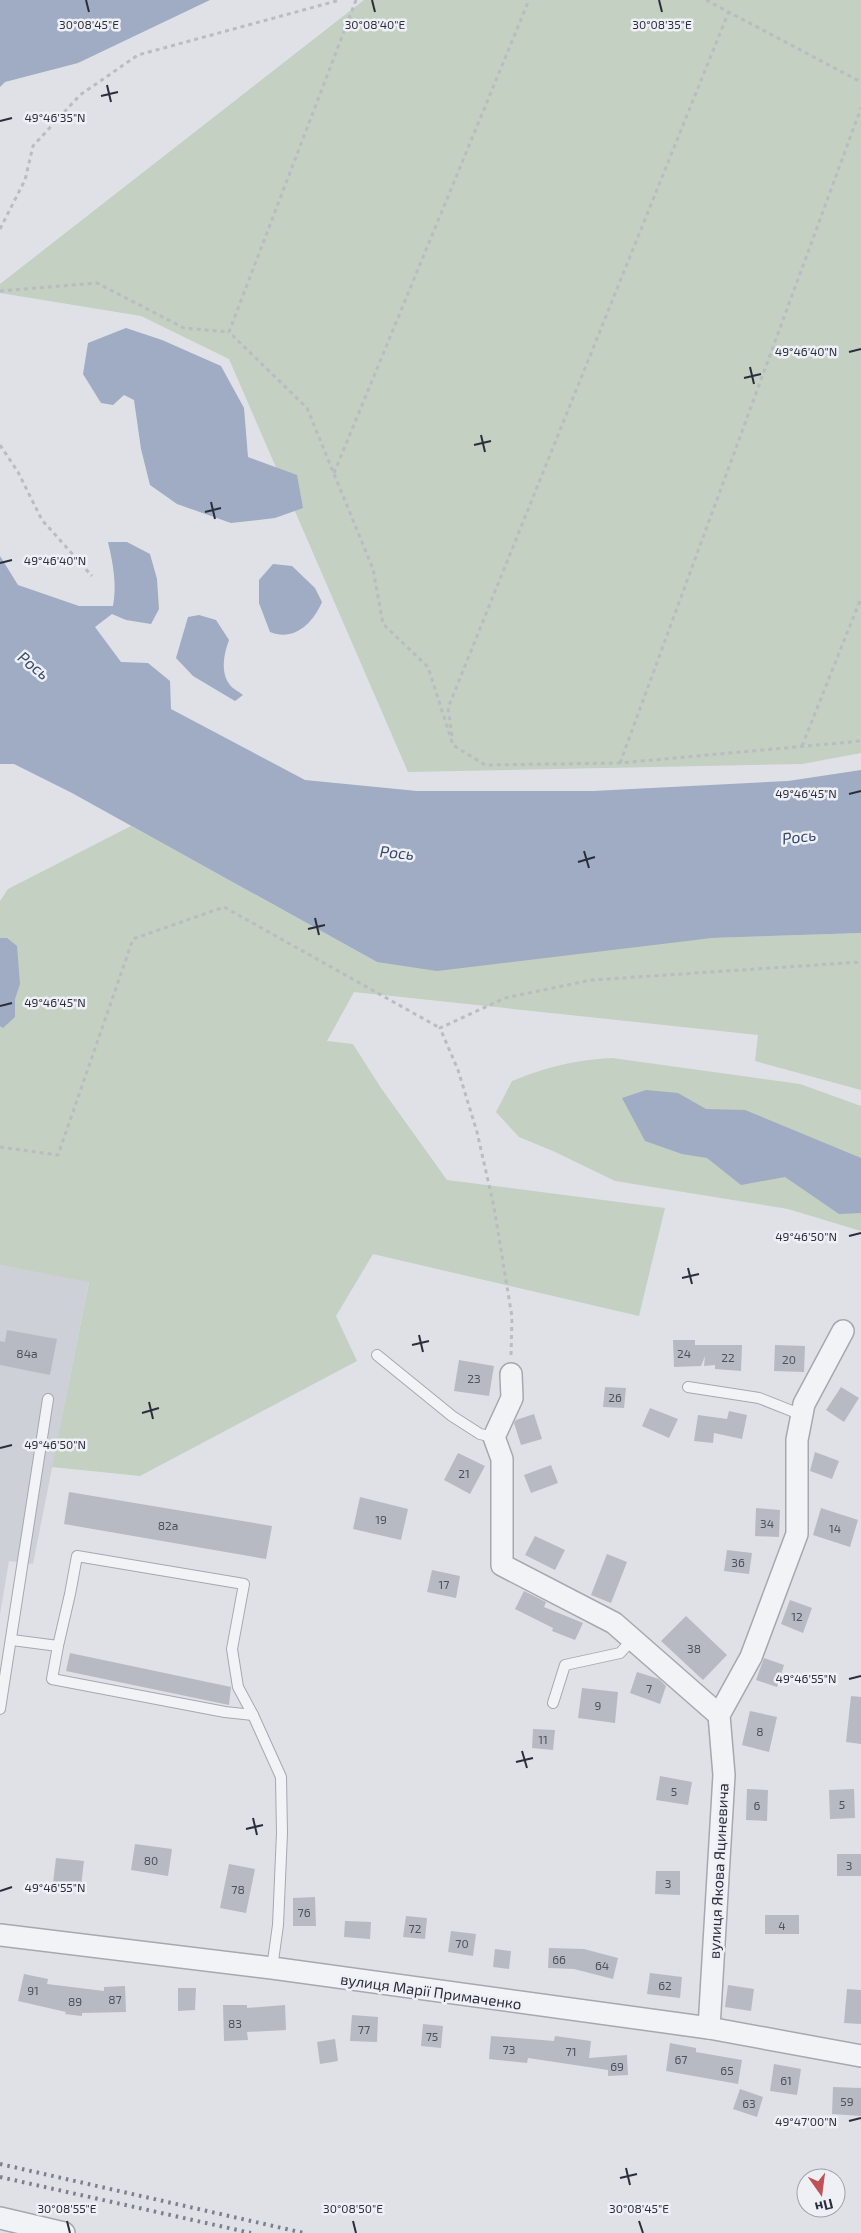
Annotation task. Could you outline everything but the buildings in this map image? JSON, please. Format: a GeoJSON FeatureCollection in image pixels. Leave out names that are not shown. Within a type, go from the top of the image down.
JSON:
{"type":"FeatureCollection","features":[{"type":"Feature","properties":{"kind":"street"},"geometry":{"type":"LineString","coordinates":[[511,1374],[512,1398],[494,1437],[502,1459],[502,1565],[614,1623],[719,1715],[751,1658],[797,1534],[797,1440],[804,1404],[843,1332]]}},
{"type":"Feature","properties":{"kind":"street","name":"вулиця Якова Яциневича"},"geometry":{"type":"LineString","coordinates":[[709,2028],[724,1775],[719,1715]]}},
{"type":"Feature","properties":{"kind":"street","name":"вулиця Марії Примаченко"},"geometry":{"type":"LineString","coordinates":[[0,1935],[272,1968],[709,2028],[861,2056]]}},
{"type":"Feature","properties":{"kind":"street"},"geometry":{"type":"LineString","coordinates":[[0,2218],[64,2233]]}},
{"type":"Feature","properties":{"kind":"lane"},"geometry":{"type":"LineString","coordinates":[[377,1356],[452,1416],[480,1434],[494,1437]]}},
{"type":"Feature","properties":{"kind":"lane"},"geometry":{"type":"LineString","coordinates":[[688,1387],[759,1398],[802,1415]]}},
{"type":"Feature","properties":{"kind":"lane"},"geometry":{"type":"LineString","coordinates":[[0,1709],[48,1399]]}},
{"type":"Feature","properties":{"kind":"lane"},"geometry":{"type":"LineString","coordinates":[[253,1715],[225,1712],[52,1679],[76,1556],[244,1584],[232,1649],[238,1687],[253,1715],[281,1777],[282,1833],[278,1925],[272,1968]]}},
{"type":"Feature","properties":{"kind":"lane"},"geometry":{"type":"LineString","coordinates":[[553,1704],[565,1665],[620,1653],[633,1639]]}},
{"type":"Feature","properties":{"kind":"lane"},"geometry":{"type":"LineString","coordinates":[[12,1640],[58,1646]]}},
{"type":"Feature","properties":{"kind":"path"},"geometry":{"type":"LineString","coordinates":[[0,229],[25,180],[34,146],[80,95],[138,55],[340,0]]}},
{"type":"Feature","properties":{"kind":"path"},"geometry":{"type":"LineString","coordinates":[[228,332],[356,0]]}},
{"type":"Feature","properties":{"kind":"path"},"geometry":{"type":"LineString","coordinates":[[334,474],[529,0]]}},
{"type":"Feature","properties":{"kind":"path"},"geometry":{"type":"LineString","coordinates":[[706,0],[861,82]]}},
{"type":"Feature","properties":{"kind":"path"},"geometry":{"type":"LineString","coordinates":[[453,746],[448,708],[729,11]]}},
{"type":"Feature","properties":{"kind":"path"},"geometry":{"type":"LineString","coordinates":[[620,764],[861,108]]}},
{"type":"Feature","properties":{"kind":"path"},"geometry":{"type":"LineString","coordinates":[[0,290],[97,283],[184,328],[228,332],[307,408],[372,569],[383,624],[428,667],[453,746],[485,765],[620,764],[861,741]]}},
{"type":"Feature","properties":{"kind":"path"},"geometry":{"type":"LineString","coordinates":[[0,445],[18,472],[42,520],[92,576]]}},
{"type":"Feature","properties":{"kind":"path"},"geometry":{"type":"LineString","coordinates":[[802,746],[861,598]]}},
{"type":"Feature","properties":{"kind":"path"},"geometry":{"type":"LineString","coordinates":[[0,1147],[58,1155],[132,939],[224,907],[440,1028],[458,1070],[478,1132],[494,1207],[512,1318],[511,1374]]}},
{"type":"Feature","properties":{"kind":"path"},"geometry":{"type":"LineString","coordinates":[[440,1028],[505,998],[591,980],[861,962]]}},
{"type":"Feature","properties":{"kind":"shaded area"},"geometry":{"type":"Polygon","coordinates":[[[0,1265],[89,1281],[33,1564],[9,1561],[0,1614],[0,1265]]]}},
{"type":"Feature","properties":{"kind":"green space"},"geometry":{"type":"Polygon","coordinates":[[[364,0],[861,0],[861,753],[802,764],[408,772],[229,359],[141,316],[0,293],[0,284],[364,0]]]}},
{"type":"Feature","properties":{"kind":"green space"},"geometry":{"type":"Polygon","coordinates":[[[131,826],[377,962],[712,938],[861,933],[861,1090],[755,1061],[758,1035],[354,992],[327,1041],[353,1044],[381,1088],[447,1180],[665,1208],[639,1316],[373,1254],[336,1316],[357,1361],[140,1476],[52,1467],[89,1282],[0,1265],[0,901],[8,889],[131,826]]]}},
{"type":"Feature","properties":{"kind":"green space"},"geometry":{"type":"Polygon","coordinates":[[[612,1058],[800,1084],[861,1106],[861,1231],[788,1209],[615,1181],[519,1137],[496,1112],[512,1081],[561,1065],[585,1060],[612,1058]]]}},
{"type":"Feature","properties":{"kind":"water"},"geometry":{"type":"Polygon","coordinates":[[[0,0],[210,0],[78,63],[5,82],[0,87],[0,0]]]}},
{"type":"Feature","properties":{"kind":"water"},"geometry":{"type":"Polygon","coordinates":[[[126,328],[162,340],[221,366],[244,408],[248,457],[297,475],[303,508],[275,518],[231,523],[177,504],[150,485],[141,449],[134,400],[124,395],[113,405],[101,403],[83,374],[88,343],[126,328]]]}},
{"type":"Feature","properties":{"kind":"water","name":"Рось"},"geometry":{"type":"Polygon","coordinates":[[[108,542],[127,542],[150,554],[157,579],[159,609],[151,624],[126,620],[112,614],[95,627],[121,662],[148,663],[170,681],[171,709],[305,780],[417,791],[593,791],[788,781],[861,770],[861,933],[712,938],[437,971],[377,962],[72,793],[14,764],[0,764],[0,556],[18,585],[79,606],[113,606],[114,574],[108,542]]]}},
{"type":"Feature","properties":{"kind":"water"},"geometry":{"type":"Polygon","coordinates":[[[273,564],[292,566],[315,588],[322,602],[308,623],[302,629],[295,632],[279,634],[270,632],[259,603],[259,580],[273,564]]]}},
{"type":"Feature","properties":{"kind":"water"},"geometry":{"type":"Polygon","coordinates":[[[199,615],[216,620],[229,640],[224,657],[225,674],[231,686],[243,695],[235,701],[193,676],[176,658],[188,617],[199,615]]]}},
{"type":"Feature","properties":{"kind":"water"},"geometry":{"type":"Polygon","coordinates":[[[0,938],[7,938],[17,946],[20,984],[15,999],[15,1017],[3,1028],[0,1026],[0,938]]]}},
{"type":"Feature","properties":{"kind":"water"},"geometry":{"type":"Polygon","coordinates":[[[646,1090],[678,1093],[706,1109],[745,1110],[861,1158],[861,1213],[839,1214],[785,1177],[741,1185],[707,1158],[682,1154],[645,1141],[622,1098],[646,1090]]]}},
{"type":"Feature","properties":{"kind":"railway"},"geometry":{"type":"LineString","coordinates":[[0,2164],[304,2233]]}},
{"type":"Feature","properties":{"kind":"railway"},"geometry":{"type":"LineString","coordinates":[[0,2177],[251,2233]]}}]}
